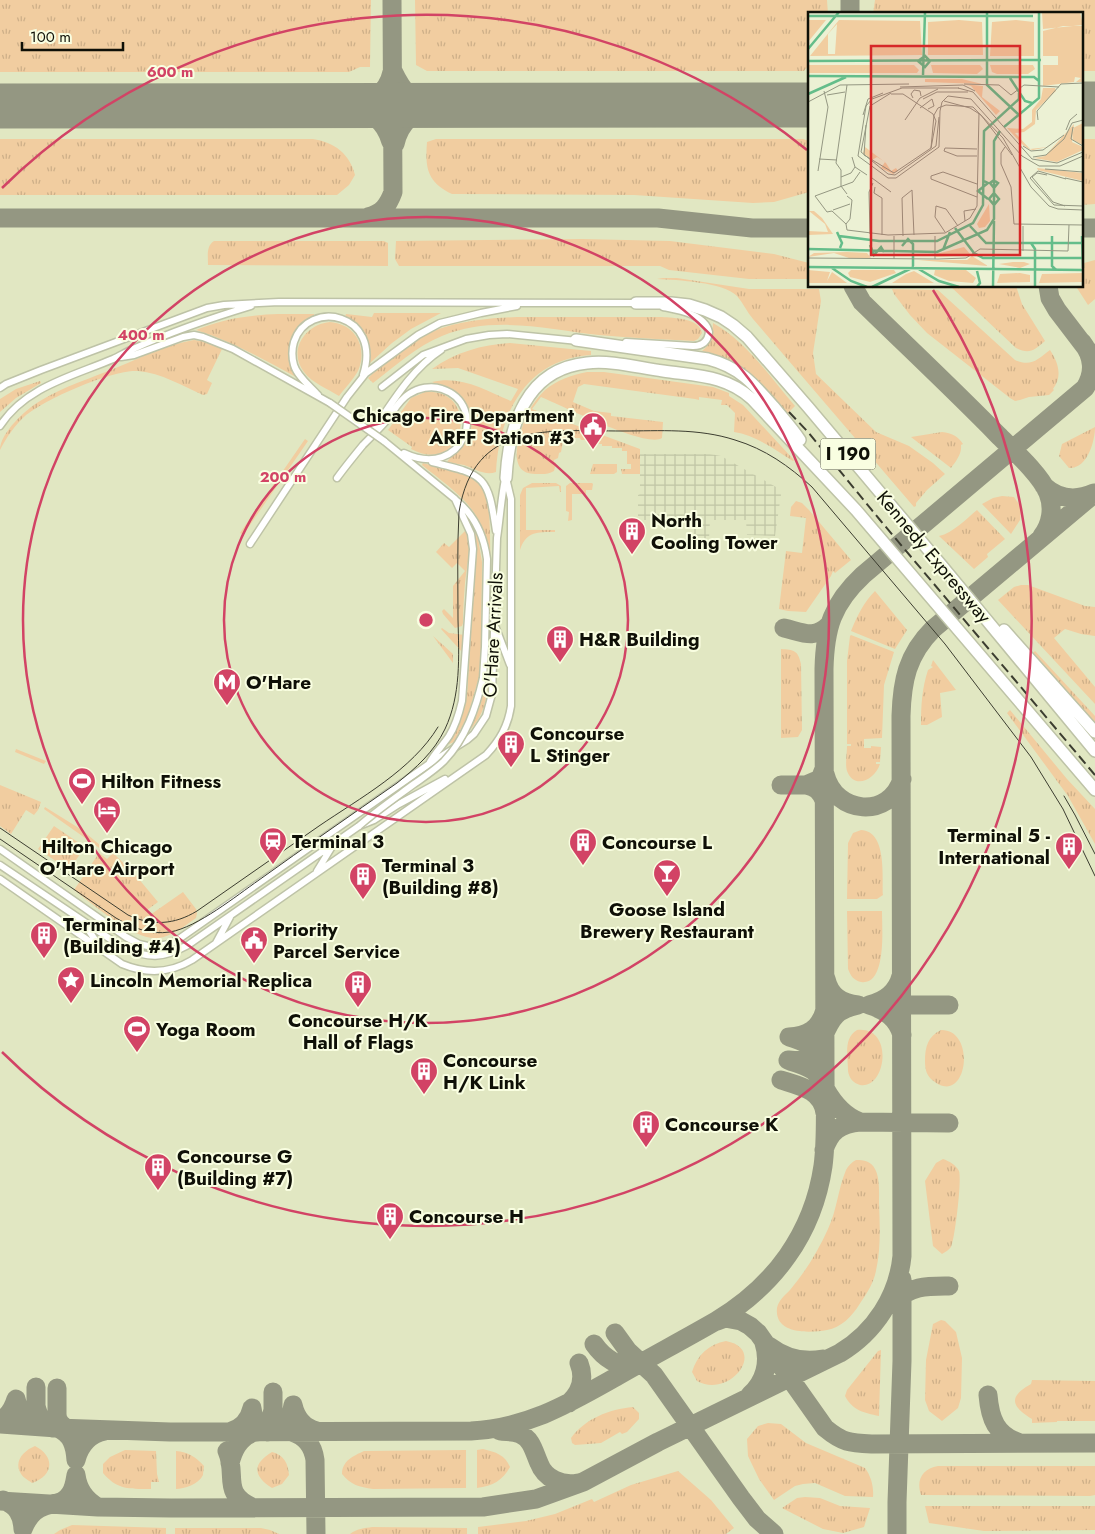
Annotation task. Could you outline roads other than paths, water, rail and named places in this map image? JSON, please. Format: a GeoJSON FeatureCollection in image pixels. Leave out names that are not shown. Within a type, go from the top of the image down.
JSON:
{"type":"FeatureCollection","features":[{"type":"Feature","properties":{"kind":"highway","name":"Kennedy Expressway"},"geometry":{"type":"LineString","coordinates":[[636,303],[689,305],[721,317],[734,325],[752,343],[942,566],[1095,750]]}},
{"type":"Feature","properties":{"kind":"highway"},"geometry":{"type":"LineString","coordinates":[[576,340],[708,359],[736,370],[757,387],[794,432],[834,486]]}},
{"type":"Feature","properties":{"kind":"highway"},"geometry":{"type":"LineString","coordinates":[[506,478],[512,432],[519,410],[531,392],[544,379],[566,367],[587,362],[598,362],[718,379],[736,386],[752,399],[834,486]]}},
{"type":"Feature","properties":{"kind":"highway","name":"Kennedy Expressway"},"geometry":{"type":"LineString","coordinates":[[834,486],[1095,790]]}},
{"type":"Feature","properties":{"kind":"highway"},"geometry":{"type":"LineString","coordinates":[[942,566],[1025,652],[1095,732]]}},
{"type":"Feature","properties":{"kind":"street"},"geometry":{"type":"LineString","coordinates":[[0,426],[14,409],[31,395],[48,386],[132,349],[198,323],[262,303]]}},
{"type":"Feature","properties":{"kind":"street"},"geometry":{"type":"LineString","coordinates":[[0,388],[41,370],[207,308],[224,305],[262,303],[636,303],[666,308],[695,317],[707,325],[709,332],[708,338],[702,344],[693,346],[576,340],[526,334],[489,335],[466,339],[423,355],[382,387]]}},
{"type":"Feature","properties":{"kind":"street"},"geometry":{"type":"LineString","coordinates":[[250,544],[362,376],[418,334],[440,323],[480,313],[538,303]]}},
{"type":"Feature","properties":{"kind":"street"},"geometry":{"type":"LineString","coordinates":[[321,399],[298,373],[292,356],[294,344],[299,333],[312,321],[335,317],[347,321],[359,330],[366,352],[362,376]]}},
{"type":"Feature","properties":{"kind":"street"},"geometry":{"type":"LineString","coordinates":[[0,864],[122,947],[138,954],[152,956],[163,956],[175,952],[188,945],[334,843],[434,770],[450,754],[462,737],[473,714],[483,678],[487,559],[483,539],[465,507],[394,448],[330,403],[234,349],[204,336],[194,335],[134,355],[115,358]]}},
{"type":"Feature","properties":{"kind":"street"},"geometry":{"type":"LineString","coordinates":[[357,453],[407,382],[423,364],[439,351],[466,339]]}},
{"type":"Feature","properties":{"kind":"street"},"geometry":{"type":"LineString","coordinates":[[337,478],[406,396],[418,389],[436,387],[444,389],[452,394],[460,403],[466,416],[466,431],[462,443],[451,454],[438,459],[421,460]]}},
{"type":"Feature","properties":{"kind":"street"},"geometry":{"type":"LineString","coordinates":[[394,448],[421,460],[465,470],[478,478],[484,484],[490,496],[496,538]]}},
{"type":"Feature","properties":{"kind":"street"},"geometry":{"type":"LineString","coordinates":[[0,879],[122,964],[152,972],[167,970],[184,965],[472,764],[494,746],[506,727],[512,706],[511,498],[506,478]]}},
{"type":"Feature","properties":{"kind":"street","name":"O'Hare Arrivals"},"geometry":{"type":"LineString","coordinates":[[0,849],[126,938],[139,944],[152,946],[169,944],[176,941],[429,764],[467,740],[486,716],[492,694],[496,538],[501,498],[506,478]]}},
{"type":"Feature","properties":{"kind":"street"},"geometry":{"type":"LineString","coordinates":[[429,764],[436,751],[448,738],[458,717],[462,701],[474,549],[472,534],[455,499]]}},
{"type":"Feature","properties":{"kind":"street"},"geometry":{"type":"LineString","coordinates":[[494,624],[512,671]]}},
{"type":"Feature","properties":{"kind":"street"},"geometry":{"type":"LineString","coordinates":[[358,826],[374,820],[472,764]]}},
{"type":"Feature","properties":{"kind":"street"},"geometry":{"type":"LineString","coordinates":[[315,874],[334,843]]}},
{"type":"Feature","properties":{"kind":"street"},"geometry":{"type":"LineString","coordinates":[[215,944],[231,915]]}},
{"type":"Feature","properties":{"kind":"street"},"geometry":{"type":"LineString","coordinates":[[83,921],[103,952]]}},
{"type":"Feature","properties":{"kind":"tram line"},"geometry":{"type":"LineString","coordinates":[[0,839],[116,918],[135,928],[149,932],[170,932],[204,918],[397,783],[424,759],[441,737],[454,703],[458,676],[459,512],[467,482],[481,461],[498,446],[519,437],[543,432],[679,431],[721,436],[756,448],[776,459],[812,487],[945,644],[1031,757],[1063,809],[1095,876]]}},
{"type":"Feature","properties":{"kind":"tram line"},"geometry":{"type":"LineString","coordinates":[[0,828],[128,915],[137,919],[154,922],[180,919],[197,911],[368,794],[414,757],[438,727]]}},
{"type":"Feature","properties":{"kind":"tram line"},"geometry":{"type":"LineString","coordinates":[[1064,796],[1095,854]]}},
{"type":"Feature","properties":{"kind":"railway"},"geometry":{"type":"LineString","coordinates":[[789,412],[808,432],[1095,775]]}},
{"type":"Feature","properties":{"kind":"place","name":"Chicago Fire Department ARFF Station #3"},"geometry":{"type":"Point","coordinates":[593,450]}},
{"type":"Feature","properties":{"kind":"place","name":"North Cooling Tower"},"geometry":{"type":"Point","coordinates":[632,555]}},
{"type":"Feature","properties":{"kind":"place","name":"H&R Building"},"geometry":{"type":"Point","coordinates":[560,663]}},
{"type":"Feature","properties":{"kind":"place","name":"O'Hare"},"geometry":{"type":"Point","coordinates":[227,706]}},
{"type":"Feature","properties":{"kind":"place","name":"Concourse L Stinger"},"geometry":{"type":"Point","coordinates":[511,768]}},
{"type":"Feature","properties":{"kind":"place","name":"Hilton Fitness"},"geometry":{"type":"Point","coordinates":[82,805]}},
{"type":"Feature","properties":{"kind":"place","name":"Hilton Chicago O'Hare Airport"},"geometry":{"type":"Point","coordinates":[107,834]}},
{"type":"Feature","properties":{"kind":"place","name":"Terminal 3"},"geometry":{"type":"Point","coordinates":[273,865]}},
{"type":"Feature","properties":{"kind":"place","name":"Concourse L"},"geometry":{"type":"Point","coordinates":[583,866]}},
{"type":"Feature","properties":{"kind":"place","name":"Terminal 5 - International"},"geometry":{"type":"Point","coordinates":[1069,870]}},
{"type":"Feature","properties":{"kind":"place","name":"Goose Island Brewery Restaurant"},"geometry":{"type":"Point","coordinates":[667,897]}},
{"type":"Feature","properties":{"kind":"place","name":"Terminal 3 (Building #8)"},"geometry":{"type":"Point","coordinates":[363,900]}},
{"type":"Feature","properties":{"kind":"place","name":"Terminal 2 (Building #4)"},"geometry":{"type":"Point","coordinates":[44,959]}},
{"type":"Feature","properties":{"kind":"place","name":"Priority Parcel Service"},"geometry":{"type":"Point","coordinates":[254,964]}},
{"type":"Feature","properties":{"kind":"place","name":"Lincoln Memorial Replica"},"geometry":{"type":"Point","coordinates":[71,1004]}},
{"type":"Feature","properties":{"kind":"place","name":"Concourse H/K Hall of Flags"},"geometry":{"type":"Point","coordinates":[358,1008]}},
{"type":"Feature","properties":{"kind":"place","name":"Yoga Room"},"geometry":{"type":"Point","coordinates":[137,1053]}},
{"type":"Feature","properties":{"kind":"place","name":"Concourse H/K Link"},"geometry":{"type":"Point","coordinates":[424,1095]}},
{"type":"Feature","properties":{"kind":"place","name":"Concourse K"},"geometry":{"type":"Point","coordinates":[646,1148]}},
{"type":"Feature","properties":{"kind":"place","name":"Concourse G (Building #7)"},"geometry":{"type":"Point","coordinates":[158,1191]}},
{"type":"Feature","properties":{"kind":"place","name":"Concourse H"},"geometry":{"type":"Point","coordinates":[390,1240]}}]}
